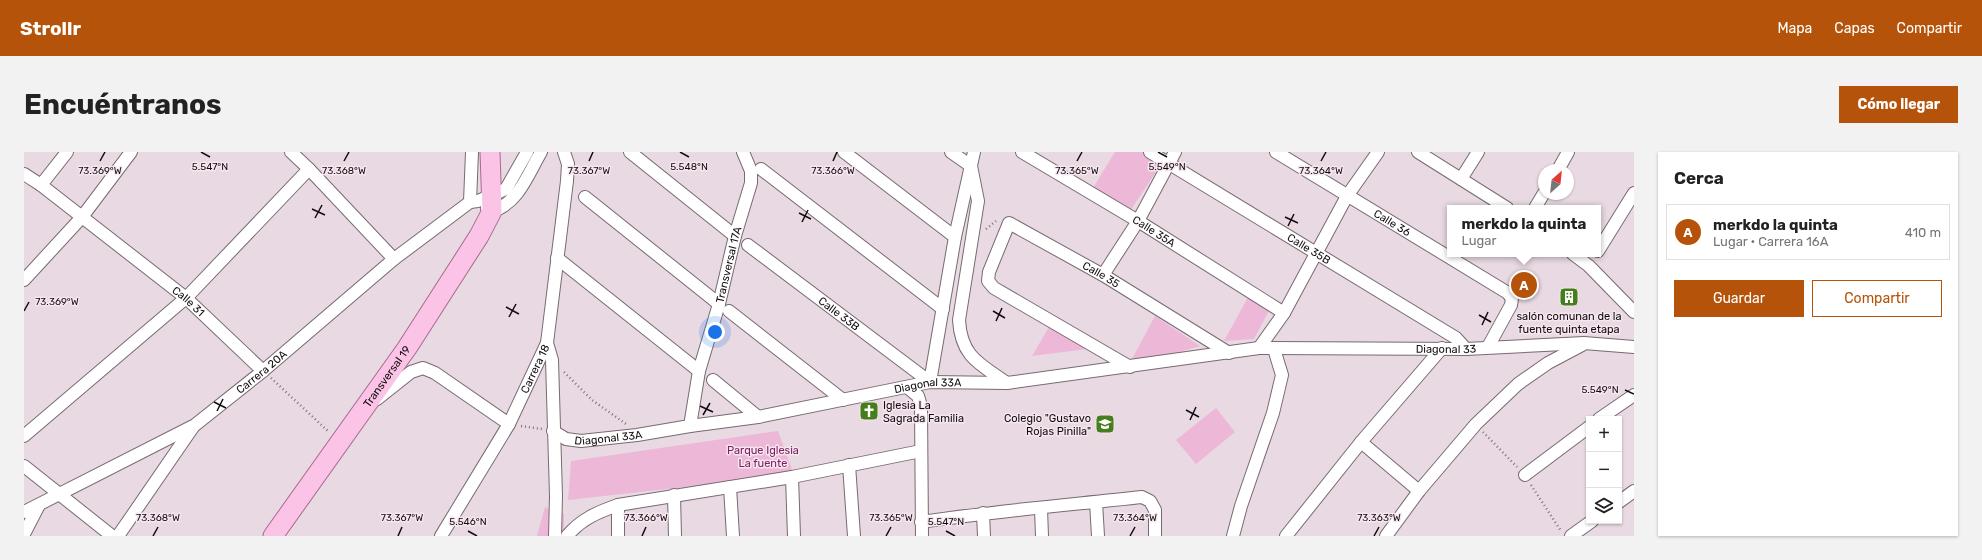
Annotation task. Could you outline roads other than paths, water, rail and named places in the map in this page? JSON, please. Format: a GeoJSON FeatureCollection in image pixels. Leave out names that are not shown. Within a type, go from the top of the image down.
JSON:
{"type":"FeatureCollection","features":[{"type":"Feature","properties":{"kind":"main road"},"geometry":{"type":"LineString","coordinates":[[483,202],[490,152]]}},
{"type":"Feature","properties":{"kind":"main road","name":"Transversal 19"},"geometry":{"type":"LineString","coordinates":[[273,536],[407,348],[479,236],[483,202]]}},
{"type":"Feature","properties":{"kind":"street"},"geometry":{"type":"LineString","coordinates":[[41,185],[68,152]]}},
{"type":"Feature","properties":{"kind":"street"},"geometry":{"type":"LineString","coordinates":[[24,280],[82,217],[131,152]]}},
{"type":"Feature","properties":{"kind":"street"},"geometry":{"type":"LineString","coordinates":[[290,152],[309,169],[394,259]]}},
{"type":"Feature","properties":{"kind":"street"},"geometry":{"type":"LineString","coordinates":[[472,152],[483,202]]}},
{"type":"Feature","properties":{"kind":"street"},"geometry":{"type":"LineString","coordinates":[[483,202],[506,189],[527,152]]}},
{"type":"Feature","properties":{"kind":"street"},"geometry":{"type":"LineString","coordinates":[[483,202],[502,208],[513,200],[541,152]]}},
{"type":"Feature","properties":{"kind":"street","name":"Carrera 18"},"geometry":{"type":"LineString","coordinates":[[441,536],[509,424],[546,343],[567,181],[568,164],[564,152]]}},
{"type":"Feature","properties":{"kind":"street"},"geometry":{"type":"LineString","coordinates":[[630,152],[735,236]]}},
{"type":"Feature","properties":{"kind":"street","name":"Transversal 17A"},"geometry":{"type":"LineString","coordinates":[[690,426],[699,372],[724,307],[735,236],[751,183],[751,171],[743,152]]}},
{"type":"Feature","properties":{"kind":"street"},"geometry":{"type":"LineString","coordinates":[[844,152],[955,237]]}},
{"type":"Feature","properties":{"kind":"street"},"geometry":{"type":"LineString","coordinates":[[951,152],[971,166],[978,201],[959,320],[960,337],[967,352],[982,366],[1007,383]]}},
{"type":"Feature","properties":{"kind":"street"},"geometry":{"type":"LineString","coordinates":[[930,382],[955,237],[974,152]]}},
{"type":"Feature","properties":{"kind":"street","name":"Calle 35A"},"geometry":{"type":"LineString","coordinates":[[1022,152],[1138,221],[1284,313]]}},
{"type":"Feature","properties":{"kind":"street","name":"Calle 35B"},"geometry":{"type":"LineString","coordinates":[[1150,152],[1456,338],[1466,349]]}},
{"type":"Feature","properties":{"kind":"street"},"geometry":{"type":"LineString","coordinates":[[1103,275],[1138,221],[1175,152]]}},
{"type":"Feature","properties":{"kind":"street","name":"Calle 36"},"geometry":{"type":"LineString","coordinates":[[1276,152],[1447,256]]}},
{"type":"Feature","properties":{"kind":"street"},"geometry":{"type":"LineString","coordinates":[[1259,348],[1284,313],[1347,196],[1378,152]]}},
{"type":"Feature","properties":{"kind":"street"},"geometry":{"type":"LineString","coordinates":[[1418,152],[1502,205]]}},
{"type":"Feature","properties":{"kind":"street"},"geometry":{"type":"LineString","coordinates":[[1461,180],[1478,152]]}},
{"type":"Feature","properties":{"kind":"street"},"geometry":{"type":"LineString","coordinates":[[1561,164],[1568,152]]}},
{"type":"Feature","properties":{"kind":"street"},"geometry":{"type":"LineString","coordinates":[[24,436],[186,298],[309,169]]}},
{"type":"Feature","properties":{"kind":"street"},"geometry":{"type":"LineString","coordinates":[[761,169],[943,309]]}},
{"type":"Feature","properties":{"kind":"street","name":"Calle 31"},"geometry":{"type":"LineString","coordinates":[[24,174],[41,185],[186,298],[263,371]]}},
{"type":"Feature","properties":{"kind":"street"},"geometry":{"type":"LineString","coordinates":[[1601,246],[1634,193]]}},
{"type":"Feature","properties":{"kind":"street"},"geometry":{"type":"LineString","coordinates":[[585,197],[843,400]]}},
{"type":"Feature","properties":{"kind":"street","name":"Carrera 20A"},"geometry":{"type":"LineString","coordinates":[[24,512],[58,493],[195,425],[263,371],[394,259],[483,202]]}},
{"type":"Feature","properties":{"kind":"street","name":"Calle 35"},"geometry":{"type":"LineString","coordinates":[[1130,367],[994,288],[988,281],[989,272],[1009,223],[1103,275],[1228,353]]}},
{"type":"Feature","properties":{"kind":"street","name":"Calle 33B"},"geometry":{"type":"LineString","coordinates":[[748,245],[930,382]]}},
{"type":"Feature","properties":{"kind":"street","name":"Calle 36"},"geometry":{"type":"LineString","coordinates":[[1448,257],[1508,293],[1512,299],[1511,305],[1488,347]]}},
{"type":"Feature","properties":{"kind":"street"},"geometry":{"type":"LineString","coordinates":[[1577,257],[1589,266],[1634,312]]}},
{"type":"Feature","properties":{"kind":"street"},"geometry":{"type":"LineString","coordinates":[[1589,266],[1594,257]]}},
{"type":"Feature","properties":{"kind":"street"},"geometry":{"type":"LineString","coordinates":[[557,258],[699,372]]}},
{"type":"Feature","properties":{"kind":"street"},"geometry":{"type":"LineString","coordinates":[[546,343],[552,360],[556,496],[555,536]]}},
{"type":"Feature","properties":{"kind":"street"},"geometry":{"type":"LineString","coordinates":[[1386,536],[1419,491],[1476,424],[1518,384],[1548,363],[1584,343]]}},
{"type":"Feature","properties":{"kind":"street","name":"Diagonal 33"},"geometry":{"type":"LineString","coordinates":[[1259,348],[1466,349],[1584,343],[1634,347]]}},
{"type":"Feature","properties":{"kind":"street","name":"Diagonal 33A"},"geometry":{"type":"LineString","coordinates":[[553,431],[566,439],[581,441],[637,435],[758,417],[930,382],[1007,383],[1259,348]]}},
{"type":"Feature","properties":{"kind":"street"},"geometry":{"type":"LineString","coordinates":[[1286,536],[1361,442],[1442,348]]}},
{"type":"Feature","properties":{"kind":"street"},"geometry":{"type":"LineString","coordinates":[[1233,536],[1241,506],[1273,413],[1282,375],[1274,349]]}},
{"type":"Feature","properties":{"kind":"street"},"geometry":{"type":"LineString","coordinates":[[364,410],[411,372],[423,368],[435,373],[509,424]]}},
{"type":"Feature","properties":{"kind":"street"},"geometry":{"type":"LineString","coordinates":[[714,380],[758,417]]}},
{"type":"Feature","properties":{"kind":"street"},"geometry":{"type":"LineString","coordinates":[[907,387],[918,396],[921,406],[922,536]]}},
{"type":"Feature","properties":{"kind":"street"},"geometry":{"type":"LineString","coordinates":[[1603,416],[1634,395]]}},
{"type":"Feature","properties":{"kind":"street"},"geometry":{"type":"LineString","coordinates":[[118,536],[195,425]]}},
{"type":"Feature","properties":{"kind":"street"},"geometry":{"type":"LineString","coordinates":[[1525,475],[1586,429]]}},
{"type":"Feature","properties":{"kind":"street"},"geometry":{"type":"LineString","coordinates":[[1361,442],[1419,491]]}},
{"type":"Feature","properties":{"kind":"street"},"geometry":{"type":"LineString","coordinates":[[567,536],[592,514],[618,505],[792,476],[921,450]]}},
{"type":"Feature","properties":{"kind":"street"},"geometry":{"type":"LineString","coordinates":[[849,465],[854,536]]}},
{"type":"Feature","properties":{"kind":"street"},"geometry":{"type":"LineString","coordinates":[[24,466],[112,536]]}},
{"type":"Feature","properties":{"kind":"street"},"geometry":{"type":"LineString","coordinates":[[792,476],[794,536]]}},
{"type":"Feature","properties":{"kind":"street"},"geometry":{"type":"LineString","coordinates":[[730,487],[733,536]]}},
{"type":"Feature","properties":{"kind":"street"},"geometry":{"type":"LineString","coordinates":[[1622,500],[1634,491]]}},
{"type":"Feature","properties":{"kind":"street"},"geometry":{"type":"LineString","coordinates":[[674,495],[675,536]]}},
{"type":"Feature","properties":{"kind":"street"},"geometry":{"type":"LineString","coordinates":[[922,522],[983,513],[1041,509],[1142,497],[1150,500],[1155,510],[1155,536]]}},
{"type":"Feature","properties":{"kind":"street"},"geometry":{"type":"LineString","coordinates":[[1096,502],[1098,536]]}},
{"type":"Feature","properties":{"kind":"street"},"geometry":{"type":"LineString","coordinates":[[24,534],[40,504]]}},
{"type":"Feature","properties":{"kind":"street"},"geometry":{"type":"LineString","coordinates":[[618,505],[618,536]]}},
{"type":"Feature","properties":{"kind":"street"},"geometry":{"type":"LineString","coordinates":[[1041,509],[1042,536]]}},
{"type":"Feature","properties":{"kind":"street"},"geometry":{"type":"LineString","coordinates":[[983,513],[984,536]]}},
{"type":"Feature","properties":{"kind":"street"},"geometry":{"type":"LineString","coordinates":[[1571,536],[1588,524]]}},
{"type":"Feature","properties":{"kind":"place","name":"merkdo la quinta"},"geometry":{"type":"Point","coordinates":[1524,285]}},
{"type":"Feature","properties":{"kind":"place","name":"salón comunan de la fuente quinta etapa"},"geometry":{"type":"Point","coordinates":[1569,297]}},
{"type":"Feature","properties":{"kind":"place","name":"Iglesia La Sagrada Familia"},"geometry":{"type":"Point","coordinates":[869,411]}},
{"type":"Feature","properties":{"kind":"place","name":"Colegio \"Gustavo Rojas Pinilla\""},"geometry":{"type":"Point","coordinates":[1105,424]}},
{"type":"Feature","properties":{"kind":"park label","name":"Parque Iglesia La fuente"},"geometry":{"type":"Point","coordinates":[763,456]}}]}
